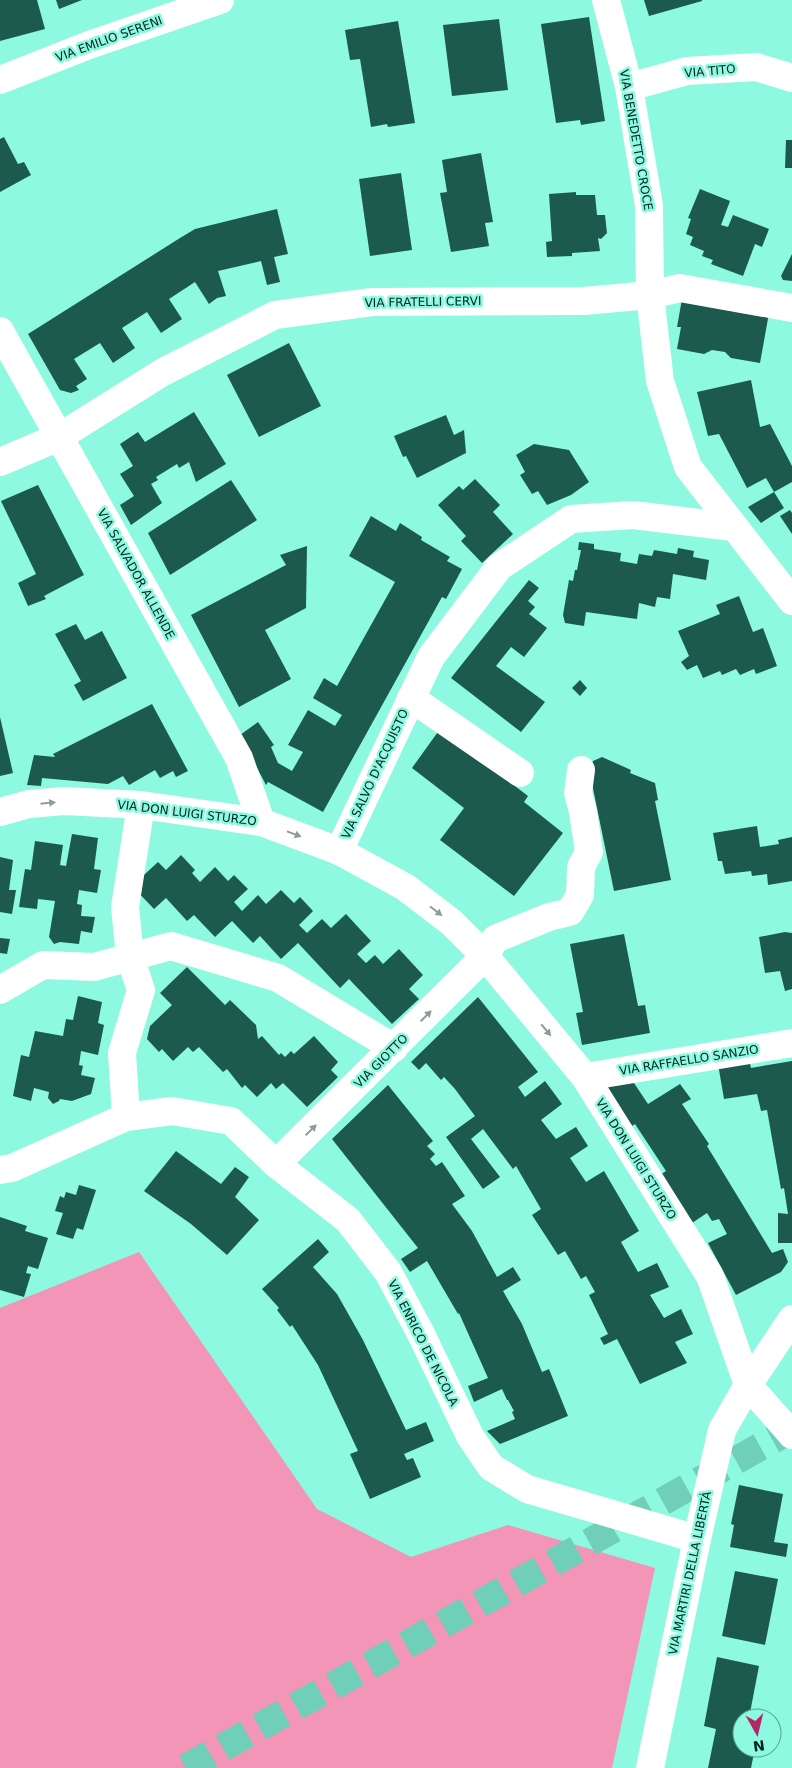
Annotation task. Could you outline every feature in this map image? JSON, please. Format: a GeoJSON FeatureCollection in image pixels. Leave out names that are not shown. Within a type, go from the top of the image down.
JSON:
{"type":"FeatureCollection","features":[{"type":"Feature","properties":{"kind":"street","name":"VIA EMILIO SERENI"},"geometry":{"type":"LineString","coordinates":[[0,80],[89,45],[220,0]]}},
{"type":"Feature","properties":{"kind":"street","name":"VIA BENEDETTO CROCE"},"geometry":{"type":"LineString","coordinates":[[606,0],[629,87],[650,206],[650,295],[660,381],[688,467],[792,602]]}},
{"type":"Feature","properties":{"kind":"street","name":"VIA TITO"},"geometry":{"type":"LineString","coordinates":[[629,87],[687,71],[756,67],[792,78]]}},
{"type":"Feature","properties":{"kind":"street","name":"VIA FRATELLI CERVI"},"geometry":{"type":"LineString","coordinates":[[0,462],[59,437],[162,372],[275,315],[372,302],[584,302],[650,295],[680,288],[792,308]]}},
{"type":"Feature","properties":{"kind":"street","name":"VIA SALVADOR ALLENDE"},"geometry":{"type":"LineString","coordinates":[[0,331],[239,758],[261,822]]}},
{"type":"Feature","properties":{"kind":"street","name":"VIA SALVO D'ACQUISTO"},"geometry":{"type":"LineString","coordinates":[[340,851],[430,657],[499,567],[571,519],[633,515],[733,526]]}},
{"type":"Feature","properties":{"kind":"street","name":"VIA SALVO D'ACQUISTO"},"geometry":{"type":"LineString","coordinates":[[411,698],[520,773]]}},
{"type":"Feature","properties":{"kind":"street"},"geometry":{"type":"LineString","coordinates":[[484,956],[495,940],[549,917],[570,912],[580,895],[581,867],[589,852],[578,793],[581,770]]}},
{"type":"Feature","properties":{"kind":"street","name":"VIA DON LUIGI STURZO"},"geometry":{"type":"LineString","coordinates":[[0,812],[29,804],[64,801],[141,805],[261,822],[340,851],[405,887],[450,922],[484,956],[585,1077],[710,1276],[748,1385]]}},
{"type":"Feature","properties":{"kind":"street"},"geometry":{"type":"LineString","coordinates":[[126,1118],[122,1054],[141,990],[130,957],[125,907],[141,805]]}},
{"type":"Feature","properties":{"kind":"street"},"geometry":{"type":"LineString","coordinates":[[0,990],[43,965],[94,967],[171,946],[278,978],[394,1048]]}},
{"type":"Feature","properties":{"kind":"street","name":"VIA GIOTTO"},"geometry":{"type":"LineString","coordinates":[[276,1164],[484,956]]}},
{"type":"Feature","properties":{"kind":"street","name":"VIA RAFFAELLO SANZIO"},"geometry":{"type":"LineString","coordinates":[[585,1077],[792,1043]]}},
{"type":"Feature","properties":{"kind":"street","name":"VIA ENRICO DE NICOLA"},"geometry":{"type":"LineString","coordinates":[[0,1170],[12,1168],[126,1118],[172,1112],[231,1121],[276,1164],[348,1220],[388,1272],[421,1334],[470,1436],[491,1467],[527,1489],[697,1539]]}},
{"type":"Feature","properties":{"kind":"street"},"geometry":{"type":"LineString","coordinates":[[792,1319],[748,1385],[792,1435]]}},
{"type":"Feature","properties":{"kind":"street","name":"VIA MARTIRI DELLA LIBERTÀ"},"geometry":{"type":"LineString","coordinates":[[650,1768],[697,1539],[722,1430],[748,1385]]}},
{"type":"Feature","properties":{"kind":"shaded area"},"geometry":{"type":"Polygon","coordinates":[[[139,1252],[317,1509],[411,1557],[508,1525],[655,1568],[612,1768],[0,1768],[0,1308],[139,1252]]]}},
{"type":"Feature","properties":{"kind":"building"},"geometry":{"type":"Polygon","coordinates":[[[0,0],[37,0],[45,29],[0,41],[0,0]]]}},
{"type":"Feature","properties":{"kind":"building"},"geometry":{"type":"Polygon","coordinates":[[[56,0],[82,0],[59,9],[56,0]]]}},
{"type":"Feature","properties":{"kind":"building"},"geometry":{"type":"Polygon","coordinates":[[[644,0],[702,0],[702,1],[649,16],[644,0]]]}},
{"type":"Feature","properties":{"kind":"building"},"geometry":{"type":"Polygon","coordinates":[[[589,17],[605,121],[581,125],[580,120],[556,123],[541,24],[589,17]]]}},
{"type":"Feature","properties":{"kind":"building"},"geometry":{"type":"Polygon","coordinates":[[[499,19],[508,90],[452,96],[443,25],[499,19]]]}},
{"type":"Feature","properties":{"kind":"building"},"geometry":{"type":"Polygon","coordinates":[[[398,21],[415,123],[388,127],[387,124],[371,127],[360,59],[350,60],[345,30],[398,21]]]}},
{"type":"Feature","properties":{"kind":"building"},"geometry":{"type":"Polygon","coordinates":[[[4,137],[18,164],[24,162],[31,175],[0,192],[0,139],[4,137]]]}},
{"type":"Feature","properties":{"kind":"building"},"geometry":{"type":"Polygon","coordinates":[[[786,140],[792,140],[792,168],[785,168],[786,140]]]}},
{"type":"Feature","properties":{"kind":"building"},"geometry":{"type":"Polygon","coordinates":[[[481,153],[493,222],[485,223],[489,246],[451,252],[440,193],[447,192],[442,160],[481,153]]]}},
{"type":"Feature","properties":{"kind":"building"},"geometry":{"type":"Polygon","coordinates":[[[401,173],[412,250],[370,256],[359,179],[401,173]]]}},
{"type":"Feature","properties":{"kind":"building"},"geometry":{"type":"Polygon","coordinates":[[[700,189],[730,201],[721,225],[728,227],[733,215],[769,229],[762,247],[755,244],[743,276],[711,264],[713,260],[702,256],[704,251],[690,245],[693,237],[686,234],[691,219],[688,218],[700,189]]]}},
{"type":"Feature","properties":{"kind":"building"},"geometry":{"type":"Polygon","coordinates":[[[576,192],[576,195],[595,195],[597,215],[605,215],[607,233],[601,239],[598,238],[600,251],[572,253],[572,256],[547,257],[546,242],[552,241],[549,194],[576,192]]]}},
{"type":"Feature","properties":{"kind":"building"},"geometry":{"type":"Polygon","coordinates":[[[277,209],[288,254],[274,257],[280,282],[267,285],[261,261],[218,271],[226,296],[217,298],[209,304],[195,282],[169,299],[182,319],[161,333],[147,312],[122,328],[135,348],[113,363],[100,343],[74,359],[87,379],[76,386],[79,390],[71,393],[60,390],[28,334],[195,229],[277,209]]]}},
{"type":"Feature","properties":{"kind":"building"},"geometry":{"type":"Polygon","coordinates":[[[792,254],[792,281],[783,280],[781,276],[792,254]]]}},
{"type":"Feature","properties":{"kind":"building"},"geometry":{"type":"Polygon","coordinates":[[[682,299],[769,313],[760,363],[731,358],[725,352],[712,350],[704,354],[677,349],[681,327],[677,327],[682,299]]]}},
{"type":"Feature","properties":{"kind":"building"},"geometry":{"type":"Polygon","coordinates":[[[289,343],[321,406],[259,437],[227,375],[289,343]]]}},
{"type":"Feature","properties":{"kind":"building"},"geometry":{"type":"Polygon","coordinates":[[[751,380],[760,427],[770,424],[792,466],[792,482],[774,492],[766,478],[747,488],[719,434],[708,436],[697,392],[751,380]]]}},
{"type":"Feature","properties":{"kind":"building"},"geometry":{"type":"Polygon","coordinates":[[[194,412],[226,464],[196,482],[189,462],[179,468],[177,464],[156,477],[158,480],[151,484],[162,503],[131,525],[120,505],[134,496],[120,474],[133,466],[120,444],[138,432],[145,442],[194,412]]]}},
{"type":"Feature","properties":{"kind":"building"},"geometry":{"type":"Polygon","coordinates":[[[446,415],[454,435],[464,430],[466,453],[417,478],[406,456],[403,457],[394,436],[446,415]]]}},
{"type":"Feature","properties":{"kind":"building"},"geometry":{"type":"Polygon","coordinates":[[[534,444],[569,450],[589,482],[571,495],[547,505],[538,491],[532,494],[520,475],[525,472],[516,455],[534,444]]]}},
{"type":"Feature","properties":{"kind":"building"},"geometry":{"type":"Polygon","coordinates":[[[475,479],[500,505],[493,512],[513,534],[482,563],[461,541],[466,536],[438,505],[459,486],[463,490],[475,479]]]}},
{"type":"Feature","properties":{"kind":"building"},"geometry":{"type":"Polygon","coordinates":[[[231,480],[257,520],[170,575],[148,533],[231,480]]]}},
{"type":"Feature","properties":{"kind":"building"},"geometry":{"type":"Polygon","coordinates":[[[38,485],[84,575],[44,596],[46,599],[28,606],[18,583],[36,574],[1,501],[38,485]]]}},
{"type":"Feature","properties":{"kind":"building"},"geometry":{"type":"Polygon","coordinates":[[[774,492],[784,508],[761,523],[748,507],[774,492]]]}},
{"type":"Feature","properties":{"kind":"building"},"geometry":{"type":"Polygon","coordinates":[[[790,510],[792,513],[792,534],[780,516],[790,510]]]}},
{"type":"Feature","properties":{"kind":"building"},"geometry":{"type":"Polygon","coordinates":[[[371,516],[396,531],[400,523],[422,537],[421,540],[450,557],[447,561],[462,569],[446,599],[442,597],[323,812],[268,782],[266,785],[240,735],[258,722],[274,745],[271,747],[278,763],[292,771],[303,752],[288,745],[308,710],[335,726],[342,715],[313,698],[324,678],[337,686],[395,582],[349,556],[371,516]]]}},
{"type":"Feature","properties":{"kind":"building"},"geometry":{"type":"Polygon","coordinates":[[[579,542],[594,544],[594,549],[621,553],[620,561],[637,564],[639,554],[652,556],[654,550],[677,554],[678,548],[694,551],[693,557],[709,560],[706,580],[673,574],[670,599],[657,597],[655,607],[639,603],[637,619],[586,612],[584,626],[565,623],[563,615],[569,580],[573,581],[575,570],[577,570],[581,550],[578,550],[579,542]]]}},
{"type":"Feature","properties":{"kind":"building"},"geometry":{"type":"Polygon","coordinates":[[[307,546],[306,608],[265,630],[291,679],[239,707],[191,615],[286,565],[280,555],[307,546]]]}},
{"type":"Feature","properties":{"kind":"building"},"geometry":{"type":"Polygon","coordinates":[[[529,580],[539,588],[528,601],[535,607],[529,614],[547,628],[524,657],[511,647],[496,666],[545,702],[521,732],[451,678],[529,580]]]}},
{"type":"Feature","properties":{"kind":"building"},"geometry":{"type":"Polygon","coordinates":[[[739,596],[753,632],[763,628],[777,666],[756,674],[754,669],[740,675],[736,669],[722,675],[720,671],[703,678],[697,665],[687,670],[681,662],[689,656],[678,631],[720,614],[716,605],[739,596]]]}},
{"type":"Feature","properties":{"kind":"building"},"geometry":{"type":"Polygon","coordinates":[[[76,624],[85,640],[102,631],[127,678],[83,701],[74,685],[81,681],[55,634],[76,624]]]}},
{"type":"Feature","properties":{"kind":"building"},"geometry":{"type":"Polygon","coordinates":[[[580,680],[587,688],[580,696],[572,688],[580,680]]]}},
{"type":"Feature","properties":{"kind":"building"},"geometry":{"type":"Polygon","coordinates":[[[152,704],[188,771],[176,777],[173,771],[160,778],[155,770],[129,785],[123,776],[108,784],[42,778],[41,786],[27,785],[34,755],[55,757],[53,754],[152,704]]]}},
{"type":"Feature","properties":{"kind":"building"},"geometry":{"type":"Polygon","coordinates":[[[0,717],[13,773],[0,776],[0,717]]]}},
{"type":"Feature","properties":{"kind":"building"},"geometry":{"type":"Polygon","coordinates":[[[440,729],[528,796],[524,802],[563,833],[514,896],[440,840],[464,808],[412,768],[440,729]]]}},
{"type":"Feature","properties":{"kind":"building"},"geometry":{"type":"Polygon","coordinates":[[[602,757],[631,770],[630,773],[655,783],[658,800],[655,801],[671,880],[614,891],[589,769],[593,761],[602,757]]]}},
{"type":"Feature","properties":{"kind":"building"},"geometry":{"type":"Polygon","coordinates":[[[757,826],[760,847],[779,844],[778,840],[792,837],[792,881],[768,885],[767,874],[752,876],[751,871],[725,874],[722,861],[718,861],[713,833],[757,826]]]}},
{"type":"Feature","properties":{"kind":"building"},"geometry":{"type":"Polygon","coordinates":[[[72,834],[98,838],[94,869],[101,870],[97,893],[79,890],[77,904],[82,905],[81,916],[95,917],[92,933],[81,931],[79,944],[60,942],[54,944],[49,937],[55,901],[38,899],[37,909],[19,907],[25,869],[31,870],[35,841],[63,845],[60,865],[66,866],[72,834]]]}},
{"type":"Feature","properties":{"kind":"building"},"geometry":{"type":"Polygon","coordinates":[[[181,855],[195,870],[192,873],[200,882],[215,867],[228,881],[234,875],[248,889],[234,902],[242,911],[258,895],[266,904],[281,890],[294,903],[300,897],[313,911],[299,925],[307,933],[322,919],[331,928],[346,914],[371,941],[357,954],[366,963],[375,955],[383,964],[399,949],[423,975],[409,989],[419,999],[392,1024],[349,979],[340,988],[298,943],[281,959],[260,936],[253,943],[232,921],[215,937],[194,915],[187,921],[166,898],[154,909],[132,886],[158,862],[166,870],[181,855]]]}},
{"type":"Feature","properties":{"kind":"building"},"geometry":{"type":"Polygon","coordinates":[[[0,857],[13,860],[9,890],[16,890],[12,914],[0,912],[0,857]]]}},
{"type":"Feature","properties":{"kind":"building"},"geometry":{"type":"Polygon","coordinates":[[[785,932],[792,933],[792,989],[785,991],[780,971],[765,973],[759,937],[785,932]]]}},
{"type":"Feature","properties":{"kind":"building"},"geometry":{"type":"Polygon","coordinates":[[[624,934],[638,1006],[645,1005],[650,1033],[582,1045],[576,1013],[583,1012],[570,944],[624,934]]]}},
{"type":"Feature","properties":{"kind":"building"},"geometry":{"type":"Polygon","coordinates":[[[0,938],[10,939],[7,954],[0,953],[0,938]]]}},
{"type":"Feature","properties":{"kind":"building"},"geometry":{"type":"Polygon","coordinates":[[[187,967],[225,1005],[230,1000],[256,1025],[258,1039],[262,1036],[279,1055],[281,1053],[285,1057],[291,1051],[294,1054],[314,1036],[338,1062],[331,1070],[338,1077],[307,1107],[283,1083],[276,1089],[271,1083],[257,1097],[245,1085],[242,1088],[227,1069],[223,1072],[199,1047],[193,1052],[188,1047],[173,1061],[162,1049],[159,1052],[147,1039],[150,1026],[172,1005],[160,993],[187,967]]]}},
{"type":"Feature","properties":{"kind":"building"},"geometry":{"type":"Polygon","coordinates":[[[78,996],[102,1002],[98,1023],[104,1025],[98,1055],[81,1051],[79,1065],[83,1066],[81,1075],[95,1078],[91,1094],[72,1101],[60,1099],[53,1104],[48,1098],[49,1092],[34,1088],[31,1101],[13,1096],[21,1055],[29,1057],[35,1031],[63,1036],[66,1019],[73,1020],[78,996]]]}},
{"type":"Feature","properties":{"kind":"building"},"geometry":{"type":"Polygon","coordinates":[[[478,997],[538,1072],[518,1087],[525,1097],[545,1081],[562,1104],[541,1120],[556,1139],[576,1127],[588,1146],[570,1158],[586,1182],[604,1171],[639,1231],[621,1242],[638,1272],[657,1263],[669,1287],[650,1295],[664,1318],[681,1309],[693,1334],[675,1342],[687,1363],[640,1384],[617,1339],[604,1345],[600,1338],[608,1334],[589,1295],[595,1292],[586,1276],[581,1279],[565,1251],[558,1255],[532,1215],[541,1209],[516,1166],[513,1169],[483,1129],[471,1139],[500,1177],[483,1189],[446,1137],[475,1116],[444,1077],[441,1080],[426,1063],[419,1070],[411,1062],[478,997]]]}},
{"type":"Feature","properties":{"kind":"building"},"geometry":{"type":"Polygon","coordinates":[[[749,1059],[751,1068],[792,1061],[792,1243],[778,1243],[778,1213],[788,1214],[784,1188],[781,1189],[767,1110],[761,1111],[757,1094],[724,1099],[718,1064],[749,1059]]]}},
{"type":"Feature","properties":{"kind":"building"},"geometry":{"type":"Polygon","coordinates":[[[630,1077],[648,1104],[680,1084],[691,1099],[682,1104],[709,1144],[707,1146],[772,1253],[783,1249],[788,1262],[781,1272],[736,1295],[708,1243],[727,1234],[719,1219],[712,1221],[707,1213],[686,1227],[654,1179],[666,1171],[635,1124],[623,1132],[592,1087],[630,1077]]]}},
{"type":"Feature","properties":{"kind":"building"},"geometry":{"type":"Polygon","coordinates":[[[388,1085],[433,1141],[427,1146],[435,1154],[430,1159],[436,1166],[442,1162],[465,1196],[452,1204],[472,1231],[497,1277],[513,1267],[521,1280],[503,1291],[522,1324],[542,1372],[549,1369],[568,1416],[500,1444],[487,1431],[515,1419],[512,1412],[514,1411],[502,1389],[474,1402],[468,1386],[488,1378],[459,1313],[427,1261],[410,1272],[401,1259],[418,1248],[332,1139],[388,1085]]]}},
{"type":"Feature","properties":{"kind":"building"},"geometry":{"type":"Polygon","coordinates":[[[176,1151],[221,1184],[235,1167],[249,1177],[235,1197],[259,1220],[227,1255],[191,1224],[144,1191],[176,1151]]]}},
{"type":"Feature","properties":{"kind":"building"},"geometry":{"type":"Polygon","coordinates":[[[79,1185],[96,1190],[83,1230],[77,1228],[73,1239],[56,1234],[63,1213],[55,1211],[60,1196],[64,1198],[66,1192],[76,1195],[79,1185]]]}},
{"type":"Feature","properties":{"kind":"building"},"geometry":{"type":"Polygon","coordinates":[[[0,1217],[27,1226],[25,1231],[48,1238],[38,1269],[28,1266],[26,1273],[31,1274],[24,1297],[0,1290],[0,1217]]]}},
{"type":"Feature","properties":{"kind":"building"},"geometry":{"type":"Polygon","coordinates":[[[318,1239],[329,1252],[313,1267],[337,1294],[363,1340],[406,1430],[426,1422],[434,1441],[404,1454],[407,1460],[413,1458],[421,1477],[370,1499],[350,1454],[358,1451],[318,1365],[292,1325],[290,1327],[277,1310],[279,1308],[262,1289],[318,1239]]]}},
{"type":"Feature","properties":{"kind":"building"},"geometry":{"type":"Polygon","coordinates":[[[739,1485],[783,1494],[774,1542],[788,1544],[786,1557],[730,1547],[734,1525],[731,1524],[739,1485]]]}},
{"type":"Feature","properties":{"kind":"building"},"geometry":{"type":"Polygon","coordinates":[[[735,1571],[778,1579],[765,1645],[722,1636],[735,1571]]]}},
{"type":"Feature","properties":{"kind":"building"},"geometry":{"type":"Polygon","coordinates":[[[717,1657],[759,1666],[751,1708],[732,1708],[732,1758],[753,1758],[751,1768],[708,1768],[716,1729],[704,1726],[717,1657]]]}},
{"type":"Feature","properties":{"kind":"tunnel"},"geometry":{"type":"LineString","coordinates":[[186,1768],[792,1429]]}}]}
